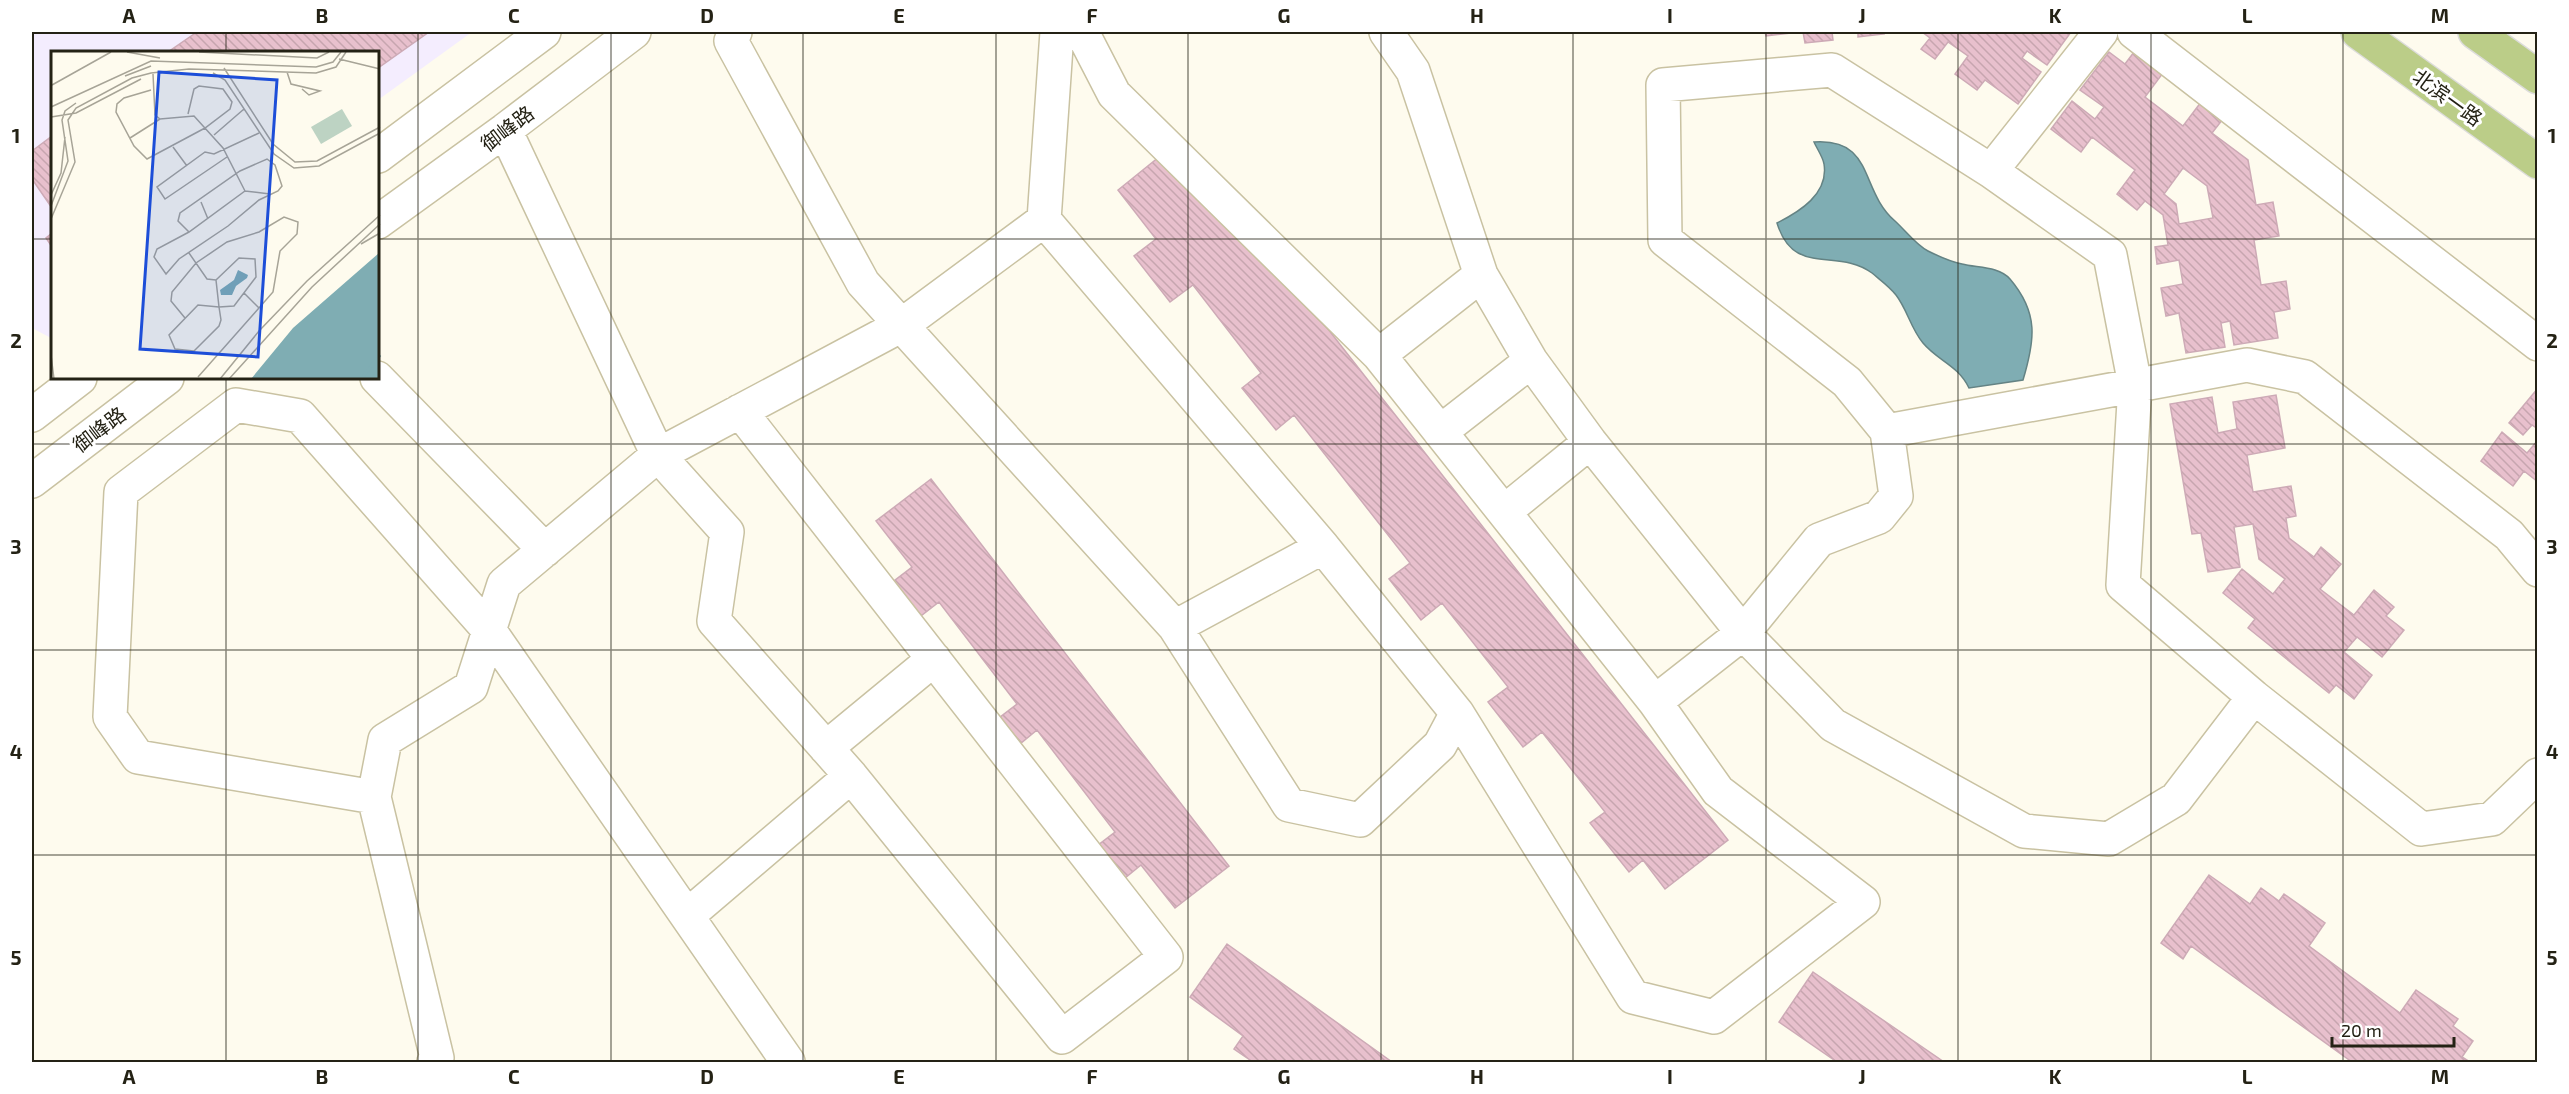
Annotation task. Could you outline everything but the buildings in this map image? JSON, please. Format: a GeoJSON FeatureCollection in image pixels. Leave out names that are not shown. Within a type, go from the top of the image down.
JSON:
{"type":"FeatureCollection","features":[{"type":"Feature","properties":{"kind":"main road","name":"北滨一路"},"geometry":{"type":"LineString","coordinates":[[2358,32],[2538,162]]}},
{"type":"Feature","properties":{"kind":"main road"},"geometry":{"type":"LineString","coordinates":[[2475,32],[2538,77]]}},
{"type":"Feature","properties":{"kind":"street"},"geometry":{"type":"LineString","coordinates":[[380,155],[544,32]]}},
{"type":"Feature","properties":{"kind":"street","name":"御峰路"},"geometry":{"type":"LineString","coordinates":[[380,221],[634,32]]}},
{"type":"Feature","properties":{"kind":"street"},"geometry":{"type":"LineString","coordinates":[[735,32],[731,41],[863,283],[1175,627],[1289,805],[1360,820],[1440,745],[1457,713]]}},
{"type":"Feature","properties":{"kind":"street"},"geometry":{"type":"LineString","coordinates":[[1057,32],[1044,220],[1323,547],[1457,713],[1633,997],[1714,1017],[1863,902],[1718,791],[1655,702],[1379,355],[1114,94],[1082,32]]}},
{"type":"Feature","properties":{"kind":"street"},"geometry":{"type":"LineString","coordinates":[[1386,32],[1413,71],[1481,275],[1531,361],[1590,442],[1743,633],[1833,725],[2024,831],[2109,839],[2176,799],[2253,697]]}},
{"type":"Feature","properties":{"kind":"street"},"geometry":{"type":"LineString","coordinates":[[1991,171],[2101,32]]}},
{"type":"Feature","properties":{"kind":"street"},"geometry":{"type":"LineString","coordinates":[[2133,32],[2538,344]]}},
{"type":"Feature","properties":{"kind":"street"},"geometry":{"type":"LineString","coordinates":[[1655,702],[1743,633],[1819,540],[1879,517],[1896,495],[1887,431],[1847,382],[1665,240],[1663,85],[1832,70],[1991,171],[2110,255],[2135,385],[2123,585],[2253,697],[2421,829],[2492,819],[2538,776]]}},
{"type":"Feature","properties":{"kind":"street"},"geometry":{"type":"LineString","coordinates":[[505,130],[658,455],[726,532],[714,621],[851,776],[1062,1037],[1166,957],[740,411]]}},
{"type":"Feature","properties":{"kind":"street"},"geometry":{"type":"LineString","coordinates":[[437,1061],[374,797],[385,741],[471,687],[504,584],[658,455],[902,326],[1044,220]]}},
{"type":"Feature","properties":{"kind":"street"},"geometry":{"type":"LineString","coordinates":[[1379,355],[1481,275]]}},
{"type":"Feature","properties":{"kind":"street"},"geometry":{"type":"LineString","coordinates":[[1440,432],[1531,361]]}},
{"type":"Feature","properties":{"kind":"street"},"geometry":{"type":"LineString","coordinates":[[1887,431],[2247,365],[2305,377],[2509,535],[2538,570]]}},
{"type":"Feature","properties":{"kind":"street"},"geometry":{"type":"LineString","coordinates":[[32,415],[77,380]]}},
{"type":"Feature","properties":{"kind":"street","name":"御峰路"},"geometry":{"type":"LineString","coordinates":[[33,478],[164,380]]}},
{"type":"Feature","properties":{"kind":"street"},"geometry":{"type":"LineString","coordinates":[[380,380],[545,550]]}},
{"type":"Feature","properties":{"kind":"street"},"geometry":{"type":"LineString","coordinates":[[374,797],[138,757],[110,717],[121,492],[236,405],[300,416],[489,630],[788,1062]]}},
{"type":"Feature","properties":{"kind":"street"},"geometry":{"type":"LineString","coordinates":[[1504,512],[1590,442]]}},
{"type":"Feature","properties":{"kind":"street"},"geometry":{"type":"LineString","coordinates":[[1175,627],[1323,547]]}},
{"type":"Feature","properties":{"kind":"street"},"geometry":{"type":"LineString","coordinates":[[826,748],[934,659]]}},
{"type":"Feature","properties":{"kind":"street"},"geometry":{"type":"LineString","coordinates":[[687,916],[851,776]]}},
{"type":"Feature","properties":{"kind":"shaded area"},"geometry":{"type":"Polygon","coordinates":[[[32,32],[472,32],[380,99],[380,51],[51,51],[51,338],[32,328],[32,32]]]}},
{"type":"Feature","properties":{"kind":"water"},"geometry":{"type":"Polygon","coordinates":[[[1814,142],[1834,143],[1847,148],[1857,157],[1884,209],[1924,248],[1954,262],[2000,272],[2010,279],[2026,304],[2032,327],[2030,352],[2023,380],[1969,388],[1954,368],[1923,343],[1896,295],[1872,273],[1845,262],[1805,256],[1794,250],[1785,240],[1777,223],[1811,201],[1822,184],[1824,164],[1814,142]]]}}]}
